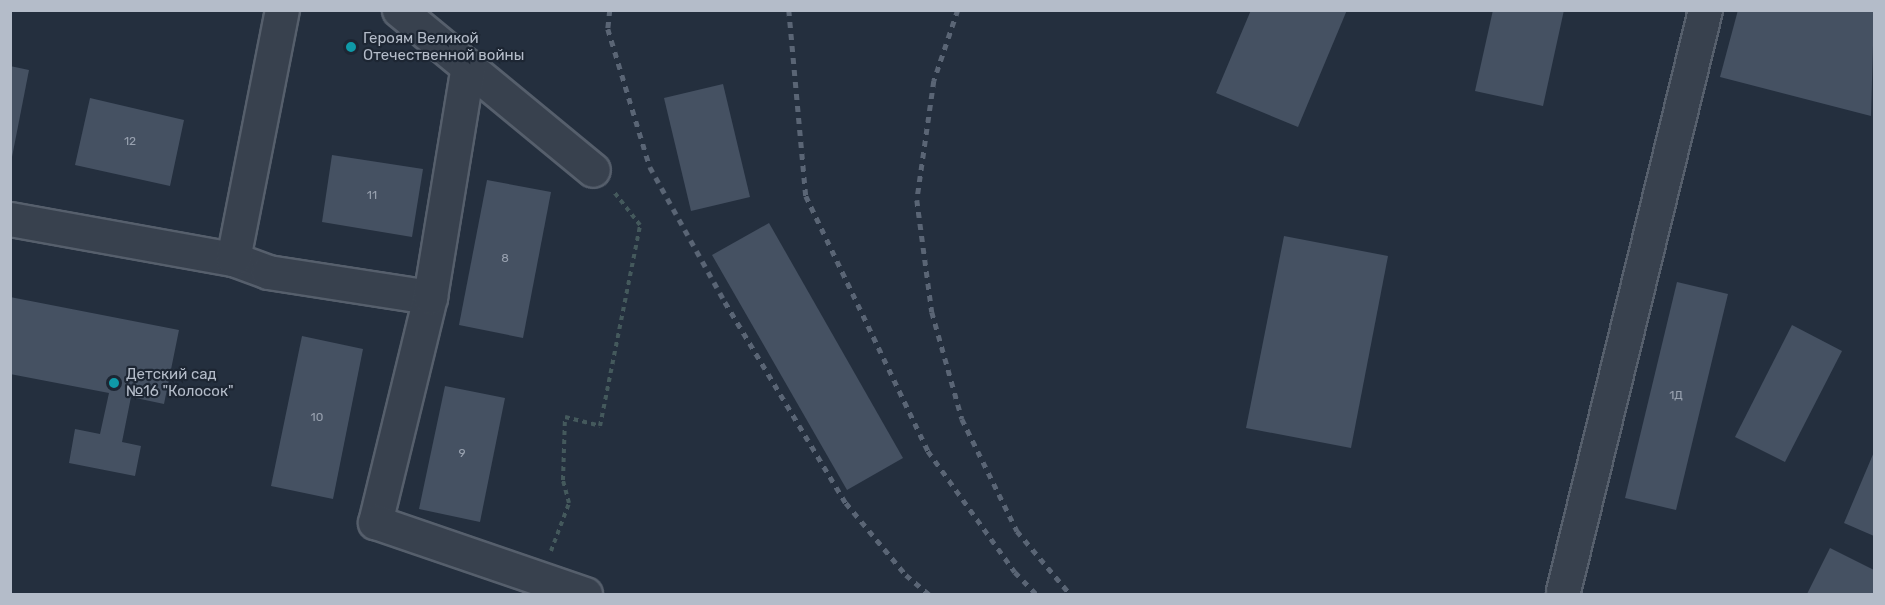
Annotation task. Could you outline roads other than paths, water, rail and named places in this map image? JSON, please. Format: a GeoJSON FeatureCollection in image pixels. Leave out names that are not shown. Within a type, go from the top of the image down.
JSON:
{"type":"FeatureCollection","features":[{"type":"Feature","properties":{"kind":"street"},"geometry":{"type":"LineString","coordinates":[[233,259],[282,10]]}},
{"type":"Feature","properties":{"kind":"street"},"geometry":{"type":"LineString","coordinates":[[399,10],[593,170]]}},
{"type":"Feature","properties":{"kind":"street"},"geometry":{"type":"LineString","coordinates":[[1563,591],[1705,10]]}},
{"type":"Feature","properties":{"kind":"street"},"geometry":{"type":"LineString","coordinates":[[468,66],[430,297],[375,522],[585,594]]}},
{"type":"Feature","properties":{"kind":"street"},"geometry":{"type":"LineString","coordinates":[[10,219],[233,259],[268,272],[430,297]]}},
{"type":"Feature","properties":{"kind":"railway"},"geometry":{"type":"LineString","coordinates":[[610,10],[608,29],[650,167],[725,302],[846,503],[906,575],[929,594]]}},
{"type":"Feature","properties":{"kind":"railway"},"geometry":{"type":"LineString","coordinates":[[789,10],[806,196],[928,451],[1015,572],[1036,594]]}},
{"type":"Feature","properties":{"kind":"railway"},"geometry":{"type":"LineString","coordinates":[[958,10],[934,81],[917,200],[932,312],[962,419],[1017,531],[1070,594]]}},
{"type":"Feature","properties":{"kind":"place","name":"Героям Великой Отечественной войны"},"geometry":{"type":"Point","coordinates":[351,47]}},
{"type":"Feature","properties":{"kind":"place","name":"Детский сад №16 \"Колосок\""},"geometry":{"type":"Point","coordinates":[114,383]}}]}
